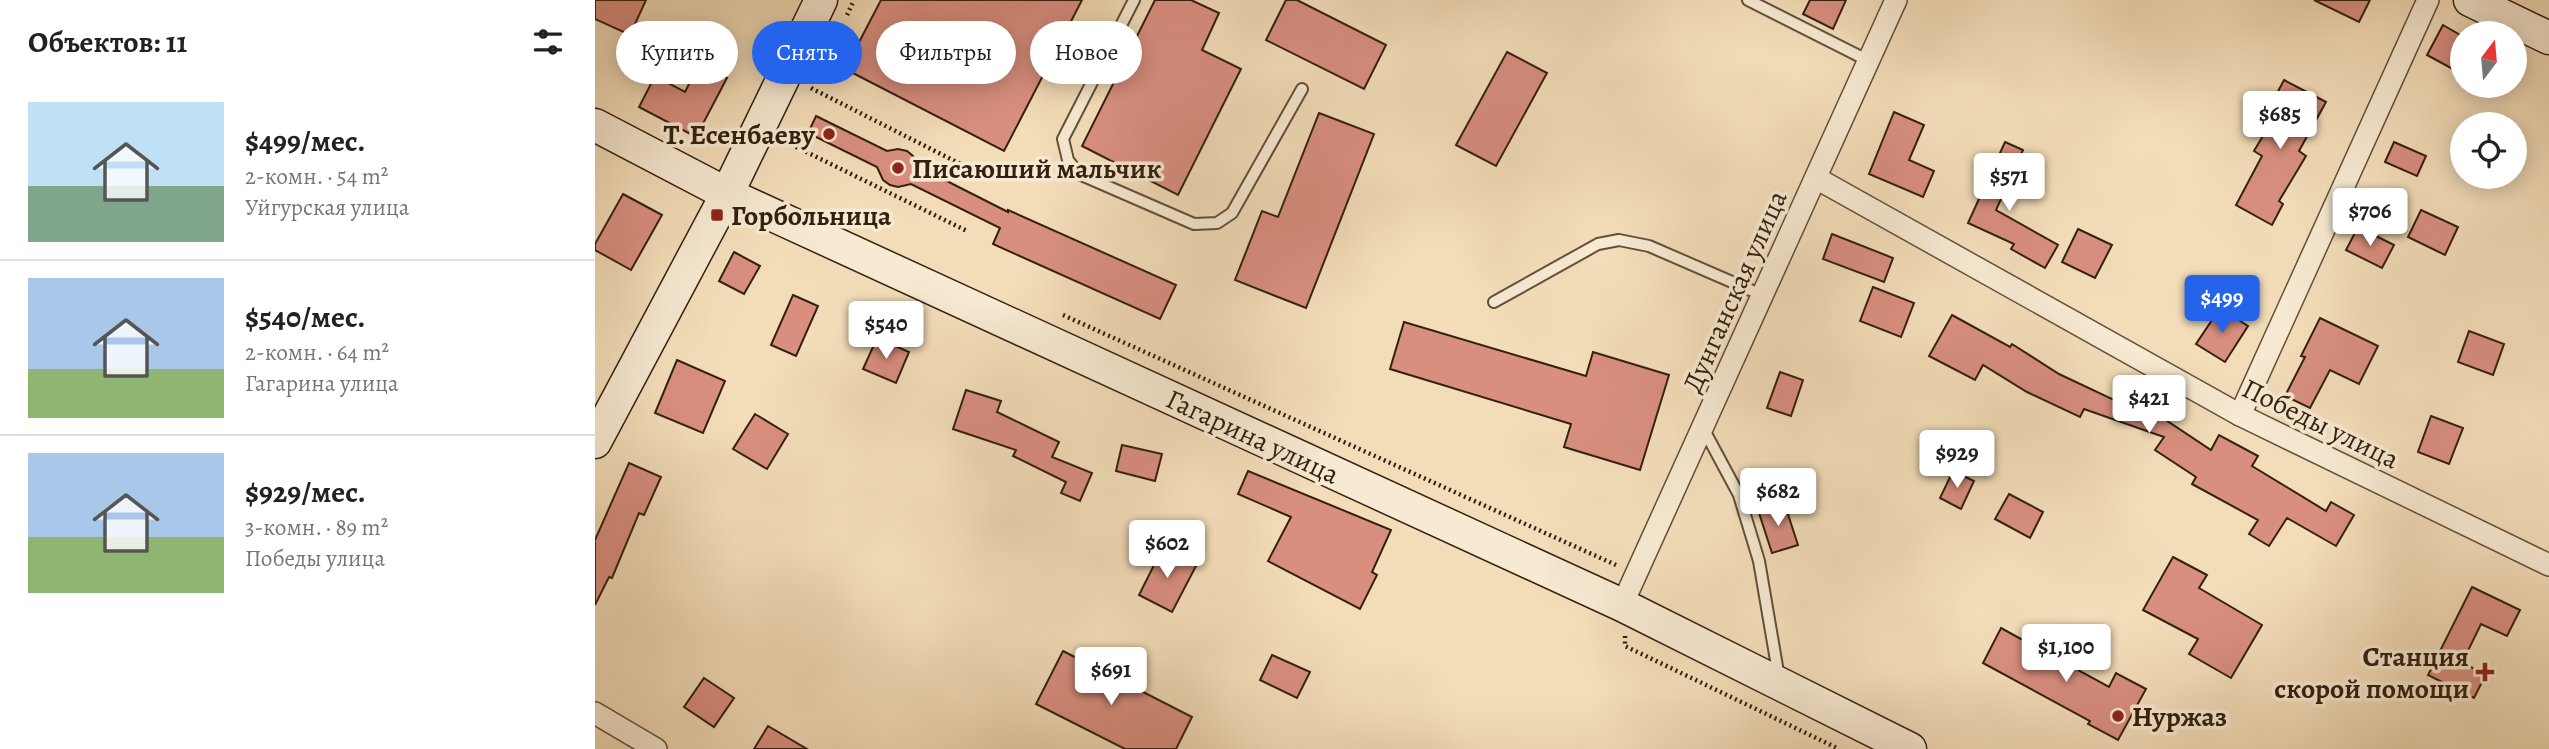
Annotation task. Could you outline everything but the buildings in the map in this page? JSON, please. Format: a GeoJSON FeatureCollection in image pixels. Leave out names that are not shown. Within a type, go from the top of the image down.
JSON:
{"type":"FeatureCollection","features":[{"type":"Feature","properties":{"kind":"main road"},"geometry":{"type":"LineString","coordinates":[[595,442],[727,194],[821,0]]}},
{"type":"Feature","properties":{"kind":"main road"},"geometry":{"type":"LineString","coordinates":[[2470,0],[2549,38]]}},
{"type":"Feature","properties":{"kind":"main road","name":"Гагарина улица"},"geometry":{"type":"LineString","coordinates":[[595,125],[727,194],[1622,605],[1910,749]]}},
{"type":"Feature","properties":{"kind":"street","name":"Дунганская улица"},"geometry":{"type":"LineString","coordinates":[[1622,605],[1896,0]]}},
{"type":"Feature","properties":{"kind":"street"},"geometry":{"type":"LineString","coordinates":[[2240,415],[2428,0]]}},
{"type":"Feature","properties":{"kind":"street","name":"Победы улица"},"geometry":{"type":"LineString","coordinates":[[1815,178],[2240,415],[2549,565]]}},
{"type":"Feature","properties":{"kind":"street"},"geometry":{"type":"LineString","coordinates":[[595,713],[656,749]]}},
{"type":"Feature","properties":{"kind":"lane"},"geometry":{"type":"LineString","coordinates":[[1134,0],[1063,139],[1068,160],[1079,174],[1194,224],[1217,223],[1232,213],[1302,89]]}},
{"type":"Feature","properties":{"kind":"lane"},"geometry":{"type":"LineString","coordinates":[[1748,0],[1869,61]]}},
{"type":"Feature","properties":{"kind":"lane"},"geometry":{"type":"LineString","coordinates":[[1494,302],[1598,244],[1619,240],[1649,246],[1762,295]]}},
{"type":"Feature","properties":{"kind":"lane"},"geometry":{"type":"LineString","coordinates":[[1703,427],[1739,495],[1759,561],[1780,684]]}},
{"type":"Feature","properties":{"kind":"path"},"geometry":{"type":"LineString","coordinates":[[811,88],[982,175]]}},
{"type":"Feature","properties":{"kind":"path"},"geometry":{"type":"LineString","coordinates":[[786,142],[967,230]]}},
{"type":"Feature","properties":{"kind":"path"},"geometry":{"type":"LineString","coordinates":[[1056,312],[1636,574]]}},
{"type":"Feature","properties":{"kind":"path"},"geometry":{"type":"LineString","coordinates":[[1622,605],[1625,646],[1839,749]]}},
{"type":"Feature","properties":{"kind":"place","name":"Т. Есенбаеву"},"geometry":{"type":"Point","coordinates":[829,134]}},
{"type":"Feature","properties":{"kind":"place","name":"Писаюший мальчик"},"geometry":{"type":"Point","coordinates":[898,168]}},
{"type":"Feature","properties":{"kind":"place","name":"Горбольница"},"geometry":{"type":"Point","coordinates":[717,215]}},
{"type":"Feature","properties":{"kind":"place","name":"Станция скорой помощи"},"geometry":{"type":"Point","coordinates":[2485,672]}},
{"type":"Feature","properties":{"kind":"place","name":"Нуржаз"},"geometry":{"type":"Point","coordinates":[2118,716]}}]}
